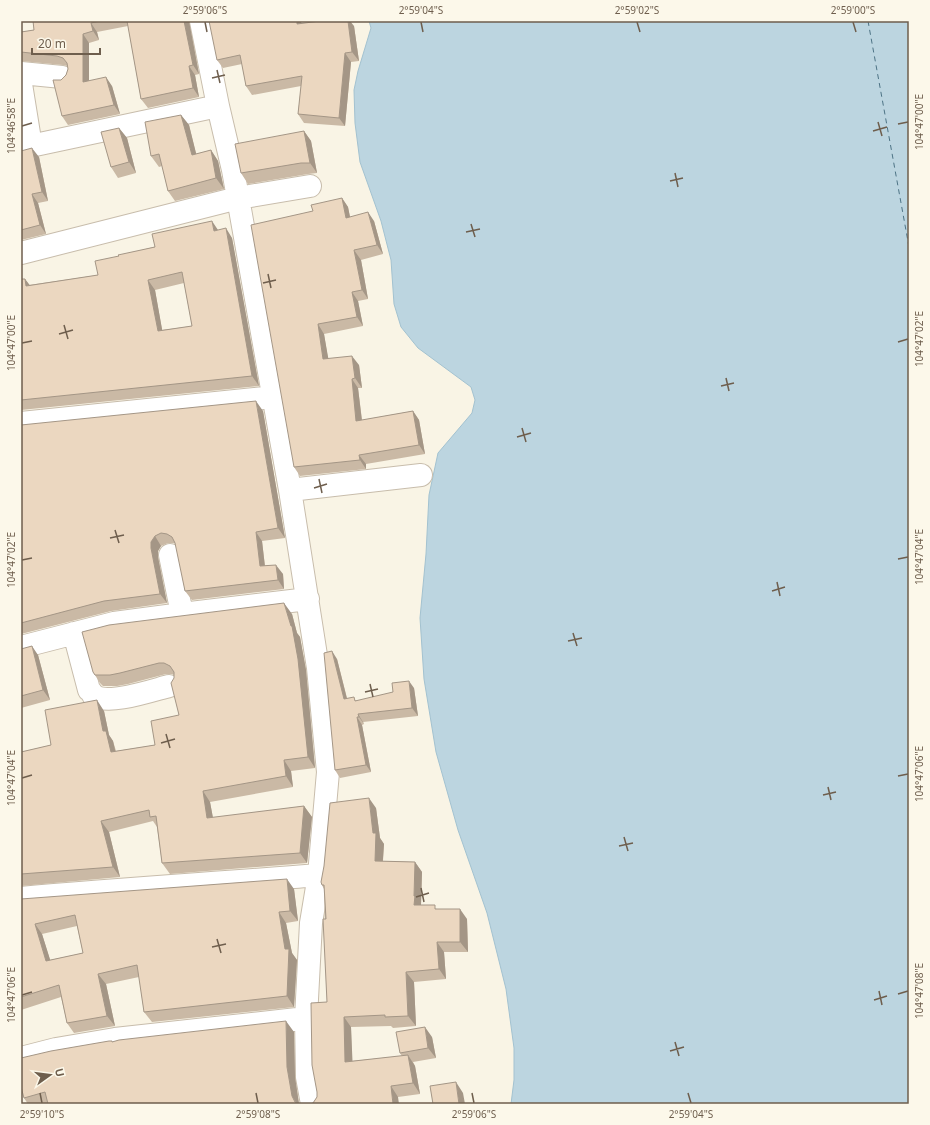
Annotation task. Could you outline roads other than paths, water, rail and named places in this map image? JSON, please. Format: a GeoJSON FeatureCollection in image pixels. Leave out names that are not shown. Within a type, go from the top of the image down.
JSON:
{"type":"FeatureCollection","features":[{"type":"Feature","properties":{"kind":"street"},"geometry":{"type":"LineString","coordinates":[[201,21],[218,106],[233,170],[243,225],[290,490],[318,668],[328,772],[319,875],[311,923],[306,1018],[307,1077],[312,1104]]}},
{"type":"Feature","properties":{"kind":"street"},"geometry":{"type":"LineString","coordinates":[[21,73],[62,76]]}},
{"type":"Feature","properties":{"kind":"street"},"geometry":{"type":"LineString","coordinates":[[21,84],[26,147],[218,106]]}},
{"type":"Feature","properties":{"kind":"street"},"geometry":{"type":"LineString","coordinates":[[21,253],[238,198],[310,186]]}},
{"type":"Feature","properties":{"kind":"street"},"geometry":{"type":"LineString","coordinates":[[21,423],[273,397]]}},
{"type":"Feature","properties":{"kind":"street"},"geometry":{"type":"LineString","coordinates":[[290,490],[421,475]]}},
{"type":"Feature","properties":{"kind":"street"},"geometry":{"type":"LineString","coordinates":[[170,555],[182,614]]}},
{"type":"Feature","properties":{"kind":"street"},"geometry":{"type":"LineString","coordinates":[[21,647],[114,624],[182,614],[308,599]]}},
{"type":"Feature","properties":{"kind":"street"},"geometry":{"type":"LineString","coordinates":[[74,633],[89,690],[93,695],[107,700],[123,698],[169,686]]}},
{"type":"Feature","properties":{"kind":"street"},"geometry":{"type":"LineString","coordinates":[[21,898],[129,888],[191,885],[319,875]]}},
{"type":"Feature","properties":{"kind":"street"},"geometry":{"type":"LineString","coordinates":[[21,1058],[56,1049],[115,1039],[306,1018]]}},
{"type":"Feature","properties":{"kind":"water"},"geometry":{"type":"Polygon","coordinates":[[[369,21],[909,21],[909,1104],[511,1104],[514,1080],[514,1048],[506,989],[487,913],[458,830],[436,752],[424,679],[420,618],[426,554],[429,495],[438,453],[472,413],[475,400],[471,387],[418,348],[401,327],[394,304],[391,260],[381,221],[360,162],[355,123],[354,90],[371,28],[369,21]]]}}]}
